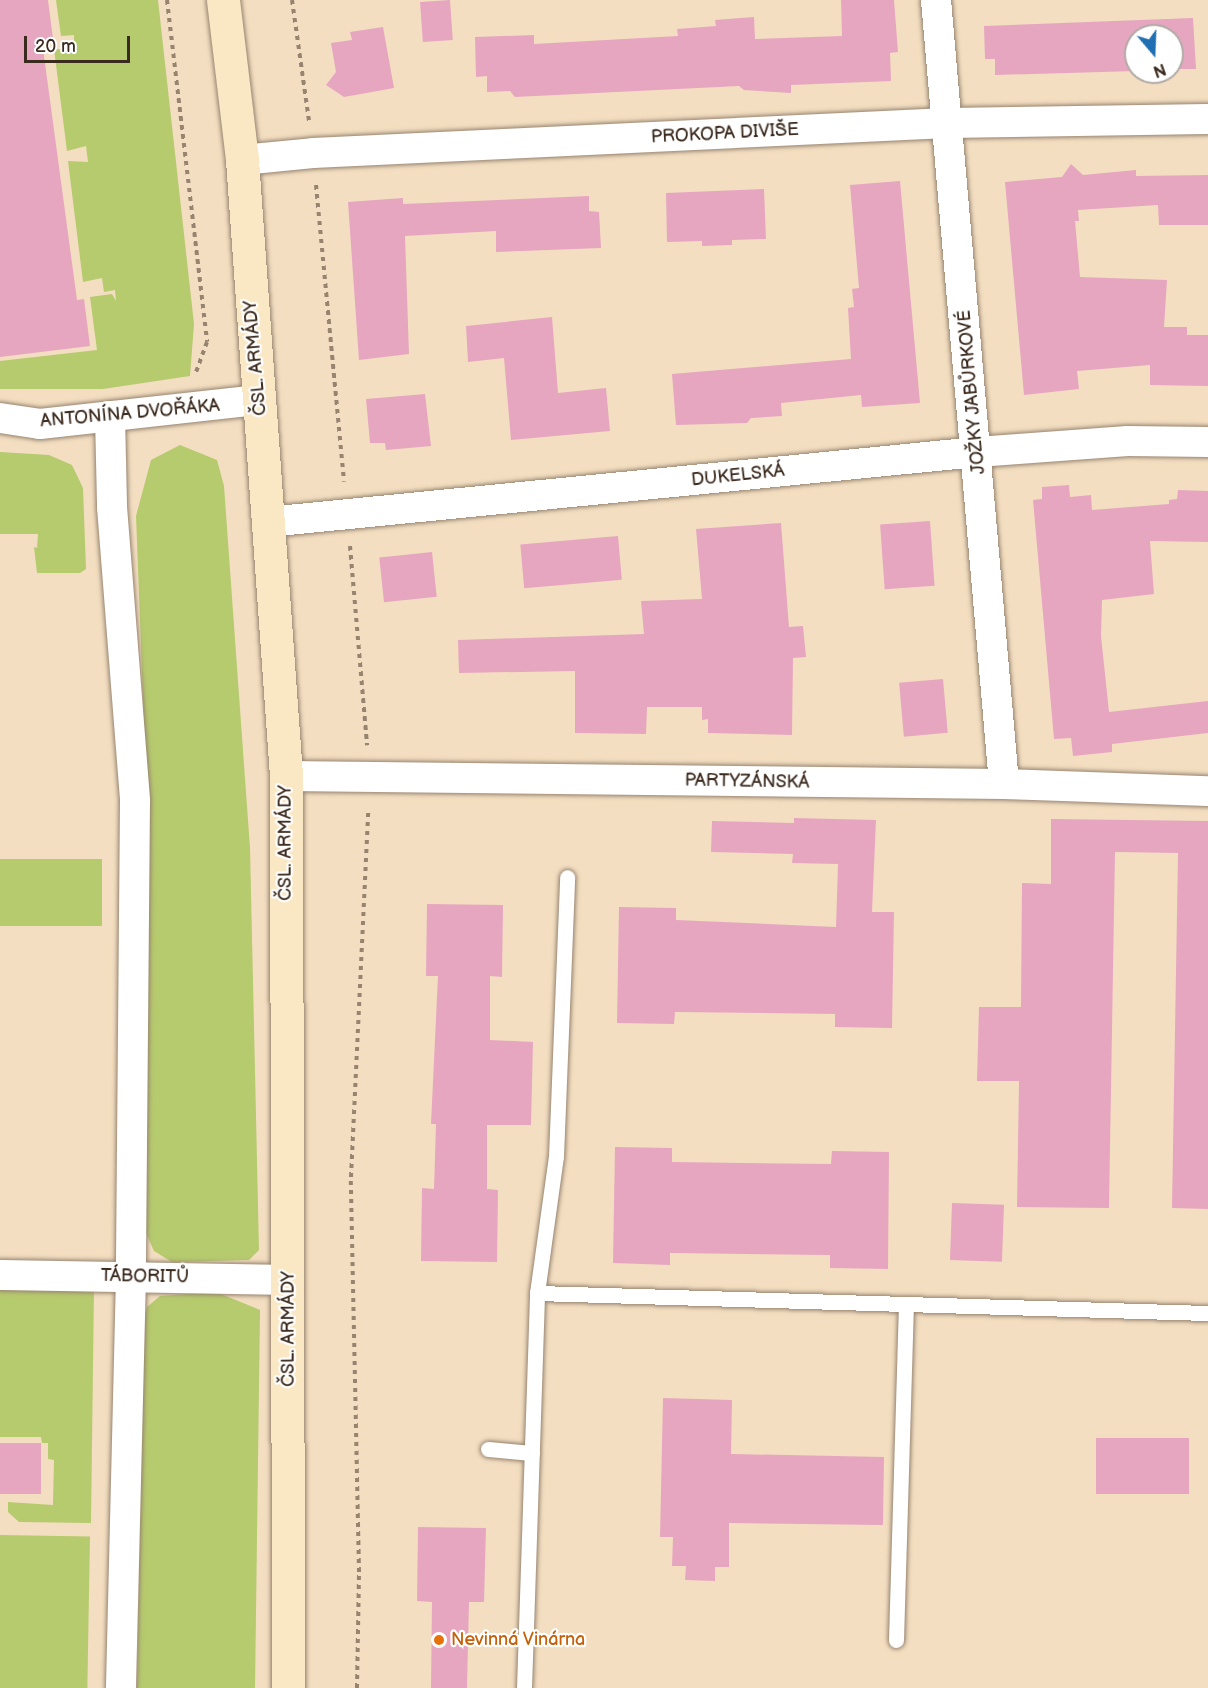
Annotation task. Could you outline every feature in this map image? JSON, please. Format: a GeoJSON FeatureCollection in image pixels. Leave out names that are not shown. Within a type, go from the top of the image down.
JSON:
{"type":"FeatureCollection","features":[{"type":"Feature","properties":{"kind":"street","name":"ČSL. ARMÁDY"},"geometry":{"type":"LineString","coordinates":[[222,0],[242,160],[286,776],[289,1280],[288,1688]]}},
{"type":"Feature","properties":{"kind":"street","name":"JOŽKY JABŮRKOVÉ"},"geometry":{"type":"LineString","coordinates":[[936,0],[1004,784]]}},
{"type":"Feature","properties":{"kind":"street","name":"PROKOPA DIVIŠE"},"geometry":{"type":"LineString","coordinates":[[242,160],[313,153],[947,123],[1208,119]]}},
{"type":"Feature","properties":{"kind":"street","name":"ANTONÍNA DVOŘÁKA"},"geometry":{"type":"LineString","coordinates":[[0,418],[40,424],[260,400]]}},
{"type":"Feature","properties":{"kind":"street"},"geometry":{"type":"LineString","coordinates":[[110,416],[112,507],[135,801],[131,1276],[121,1688]]}},
{"type":"Feature","properties":{"kind":"street","name":"DUKELSKÁ"},"geometry":{"type":"LineString","coordinates":[[268,522],[977,452],[1128,441],[1208,442]]}},
{"type":"Feature","properties":{"kind":"street","name":"PARTYZÁNSKÁ"},"geometry":{"type":"LineString","coordinates":[[286,776],[1004,784],[1208,791]]}},
{"type":"Feature","properties":{"kind":"street","name":"TÁBORITŮ"},"geometry":{"type":"LineString","coordinates":[[0,1275],[289,1280]]}},
{"type":"Feature","properties":{"kind":"lane"},"geometry":{"type":"LineString","coordinates":[[524,1688],[537,1293],[556,1156],[567,877]]}},
{"type":"Feature","properties":{"kind":"lane"},"geometry":{"type":"LineString","coordinates":[[537,1293],[1208,1313]]}},
{"type":"Feature","properties":{"kind":"lane"},"geometry":{"type":"LineString","coordinates":[[896,1640],[906,1304]]}},
{"type":"Feature","properties":{"kind":"lane"},"geometry":{"type":"LineString","coordinates":[[488,1449],[532,1453]]}},
{"type":"Feature","properties":{"kind":"path"},"geometry":{"type":"LineString","coordinates":[[167,0],[207,342],[191,385]]}},
{"type":"Feature","properties":{"kind":"path"},"geometry":{"type":"LineString","coordinates":[[292,0],[310,132]]}},
{"type":"Feature","properties":{"kind":"path"},"geometry":{"type":"LineString","coordinates":[[315,172],[370,777],[351,1177],[359,1572],[357,1688]]}},
{"type":"Feature","properties":{"kind":"green space"},"geometry":{"type":"Polygon","coordinates":[[[56,0],[158,0],[194,324],[190,376],[103,389],[0,389],[0,361],[97,350],[90,297],[112,294],[116,301],[115,290],[104,292],[102,278],[83,282],[68,161],[88,162],[86,146],[67,151],[54,49],[74,50],[74,35],[61,36],[56,0]]]}},
{"type":"Feature","properties":{"kind":"green space"},"geometry":{"type":"Polygon","coordinates":[[[180,445],[217,460],[224,486],[250,848],[259,1250],[249,1260],[172,1262],[154,1251],[145,1231],[147,803],[136,516],[151,460],[180,445]]]}},
{"type":"Feature","properties":{"kind":"green space"},"geometry":{"type":"Polygon","coordinates":[[[0,452],[49,455],[72,465],[83,488],[86,569],[80,573],[37,573],[34,547],[37,548],[38,534],[0,534],[0,452]]]}},
{"type":"Feature","properties":{"kind":"green space"},"geometry":{"type":"Polygon","coordinates":[[[0,859],[102,859],[102,926],[0,926],[0,859]]]}},
{"type":"Feature","properties":{"kind":"green space"},"geometry":{"type":"Polygon","coordinates":[[[0,1281],[94,1288],[91,1523],[19,1522],[8,1512],[8,1502],[53,1505],[54,1460],[48,1459],[48,1443],[42,1443],[41,1437],[0,1437],[0,1281]]]}},
{"type":"Feature","properties":{"kind":"green space"},"geometry":{"type":"Polygon","coordinates":[[[216,1292],[260,1310],[255,1688],[137,1688],[143,1321],[147,1307],[160,1296],[216,1292]]]}},
{"type":"Feature","properties":{"kind":"green space"},"geometry":{"type":"Polygon","coordinates":[[[0,1535],[90,1537],[87,1688],[0,1688],[0,1535]]]}},
{"type":"Feature","properties":{"kind":"building"},"geometry":{"type":"Polygon","coordinates":[[[0,0],[48,0],[53,39],[42,41],[77,300],[84,299],[90,346],[0,357],[0,0]]]}},
{"type":"Feature","properties":{"kind":"building"},"geometry":{"type":"Polygon","coordinates":[[[450,0],[453,40],[423,42],[420,2],[450,0]]]}},
{"type":"Feature","properties":{"kind":"building"},"geometry":{"type":"Polygon","coordinates":[[[841,0],[894,0],[898,52],[890,53],[891,81],[791,85],[791,93],[744,90],[739,86],[515,97],[510,91],[487,92],[487,76],[476,77],[475,37],[534,35],[534,44],[678,36],[677,29],[716,26],[715,20],[754,17],[755,39],[842,36],[841,0]]]}},
{"type":"Feature","properties":{"kind":"building"},"geometry":{"type":"Polygon","coordinates":[[[1193,18],[1196,69],[1184,69],[1184,24],[1124,24],[1124,71],[995,75],[995,59],[985,59],[984,26],[1193,18]]]}},
{"type":"Feature","properties":{"kind":"building"},"geometry":{"type":"Polygon","coordinates":[[[383,27],[394,88],[344,97],[326,85],[336,72],[331,43],[352,40],[350,32],[383,27]]]}},
{"type":"Feature","properties":{"kind":"building"},"geometry":{"type":"Polygon","coordinates":[[[1071,164],[1083,175],[1136,170],[1136,176],[1208,175],[1208,225],[1159,225],[1158,205],[1078,210],[1079,221],[1075,221],[1080,277],[1167,280],[1164,327],[1187,327],[1187,335],[1208,335],[1208,386],[1150,385],[1150,365],[1077,371],[1079,389],[1024,395],[1005,182],[1062,177],[1071,164]]]}},
{"type":"Feature","properties":{"kind":"building"},"geometry":{"type":"Polygon","coordinates":[[[900,181],[920,403],[862,407],[861,395],[781,403],[782,416],[751,418],[747,423],[676,425],[672,374],[851,359],[848,308],[854,307],[852,289],[859,288],[850,185],[900,181]]]}},
{"type":"Feature","properties":{"kind":"building"},"geometry":{"type":"Polygon","coordinates":[[[764,189],[766,239],[732,240],[732,245],[702,246],[702,241],[667,242],[666,193],[764,189]]]}},
{"type":"Feature","properties":{"kind":"building"},"geometry":{"type":"Polygon","coordinates":[[[589,196],[589,211],[599,212],[601,248],[496,252],[496,231],[405,236],[409,354],[359,360],[348,202],[403,198],[403,204],[589,196]]]}},
{"type":"Feature","properties":{"kind":"building"},"geometry":{"type":"Polygon","coordinates":[[[552,317],[558,393],[606,388],[610,431],[511,440],[504,358],[468,362],[466,326],[552,317]]]}},
{"type":"Feature","properties":{"kind":"building"},"geometry":{"type":"Polygon","coordinates":[[[425,394],[431,446],[386,450],[385,443],[370,443],[366,399],[425,394]]]}},
{"type":"Feature","properties":{"kind":"building"},"geometry":{"type":"Polygon","coordinates":[[[1069,485],[1070,497],[1091,495],[1092,510],[1169,504],[1169,500],[1177,499],[1178,490],[1208,491],[1208,542],[1150,541],[1154,594],[1102,600],[1101,636],[1109,712],[1208,701],[1208,733],[1112,744],[1112,752],[1073,756],[1071,738],[1054,739],[1033,500],[1042,499],[1042,487],[1069,485]]]}},
{"type":"Feature","properties":{"kind":"building"},"geometry":{"type":"Polygon","coordinates":[[[930,521],[935,586],[885,589],[880,524],[930,521]]]}},
{"type":"Feature","properties":{"kind":"building"},"geometry":{"type":"Polygon","coordinates":[[[781,523],[789,627],[803,626],[806,657],[793,658],[792,735],[708,733],[708,719],[702,720],[702,707],[647,707],[646,734],[575,733],[575,671],[459,673],[458,640],[644,634],[641,601],[702,599],[696,529],[781,523]]]}},
{"type":"Feature","properties":{"kind":"building"},"geometry":{"type":"Polygon","coordinates":[[[618,536],[622,580],[524,588],[520,545],[618,536]]]}},
{"type":"Feature","properties":{"kind":"building"},"geometry":{"type":"Polygon","coordinates":[[[432,552],[437,597],[384,602],[379,558],[432,552]]]}},
{"type":"Feature","properties":{"kind":"building"},"geometry":{"type":"Polygon","coordinates":[[[943,679],[948,733],[904,737],[899,683],[943,679]]]}},
{"type":"Feature","properties":{"kind":"building"},"geometry":{"type":"Polygon","coordinates":[[[794,818],[876,820],[872,912],[894,912],[892,1028],[835,1027],[835,1014],[675,1012],[674,1024],[617,1023],[619,907],[676,908],[676,920],[836,927],[838,864],[792,863],[793,854],[711,852],[712,821],[794,823],[794,818]]]}},
{"type":"Feature","properties":{"kind":"building"},"geometry":{"type":"Polygon","coordinates":[[[1051,819],[1208,821],[1208,1209],[1172,1208],[1178,853],[1115,852],[1109,1208],[1017,1207],[1019,1081],[977,1081],[979,1007],[1021,1007],[1022,883],[1051,884],[1051,819]]]}},
{"type":"Feature","properties":{"kind":"building"},"geometry":{"type":"Polygon","coordinates":[[[427,904],[503,905],[502,977],[490,976],[490,1040],[533,1042],[531,1125],[487,1125],[487,1189],[498,1190],[497,1262],[421,1261],[422,1188],[434,1189],[436,1124],[431,1124],[438,976],[426,976],[427,904]]]}},
{"type":"Feature","properties":{"kind":"building"},"geometry":{"type":"Polygon","coordinates":[[[615,1147],[672,1148],[672,1162],[831,1164],[832,1151],[889,1152],[888,1269],[830,1268],[830,1255],[670,1253],[670,1265],[613,1263],[615,1147]]]}},
{"type":"Feature","properties":{"kind":"building"},"geometry":{"type":"Polygon","coordinates":[[[952,1203],[1004,1205],[1002,1262],[950,1260],[952,1203]]]}},
{"type":"Feature","properties":{"kind":"building"},"geometry":{"type":"Polygon","coordinates":[[[663,1398],[732,1400],[731,1454],[884,1457],[883,1525],[729,1523],[729,1567],[715,1567],[715,1581],[685,1580],[686,1566],[672,1566],[673,1537],[660,1537],[663,1398]]]}},
{"type":"Feature","properties":{"kind":"building"},"geometry":{"type":"Polygon","coordinates":[[[1096,1438],[1189,1438],[1189,1494],[1096,1494],[1096,1438]]]}},
{"type":"Feature","properties":{"kind":"building"},"geometry":{"type":"Polygon","coordinates":[[[0,1443],[41,1443],[41,1494],[0,1494],[0,1443]]]}},
{"type":"Feature","properties":{"kind":"building"},"geometry":{"type":"Polygon","coordinates":[[[418,1527],[486,1528],[484,1602],[469,1602],[467,1688],[431,1688],[432,1602],[417,1601],[418,1527]]]}},
{"type":"Feature","properties":{"kind":"place","name":"Nevinná Vinárna"},"geometry":{"type":"Point","coordinates":[439,1640]}}]}
